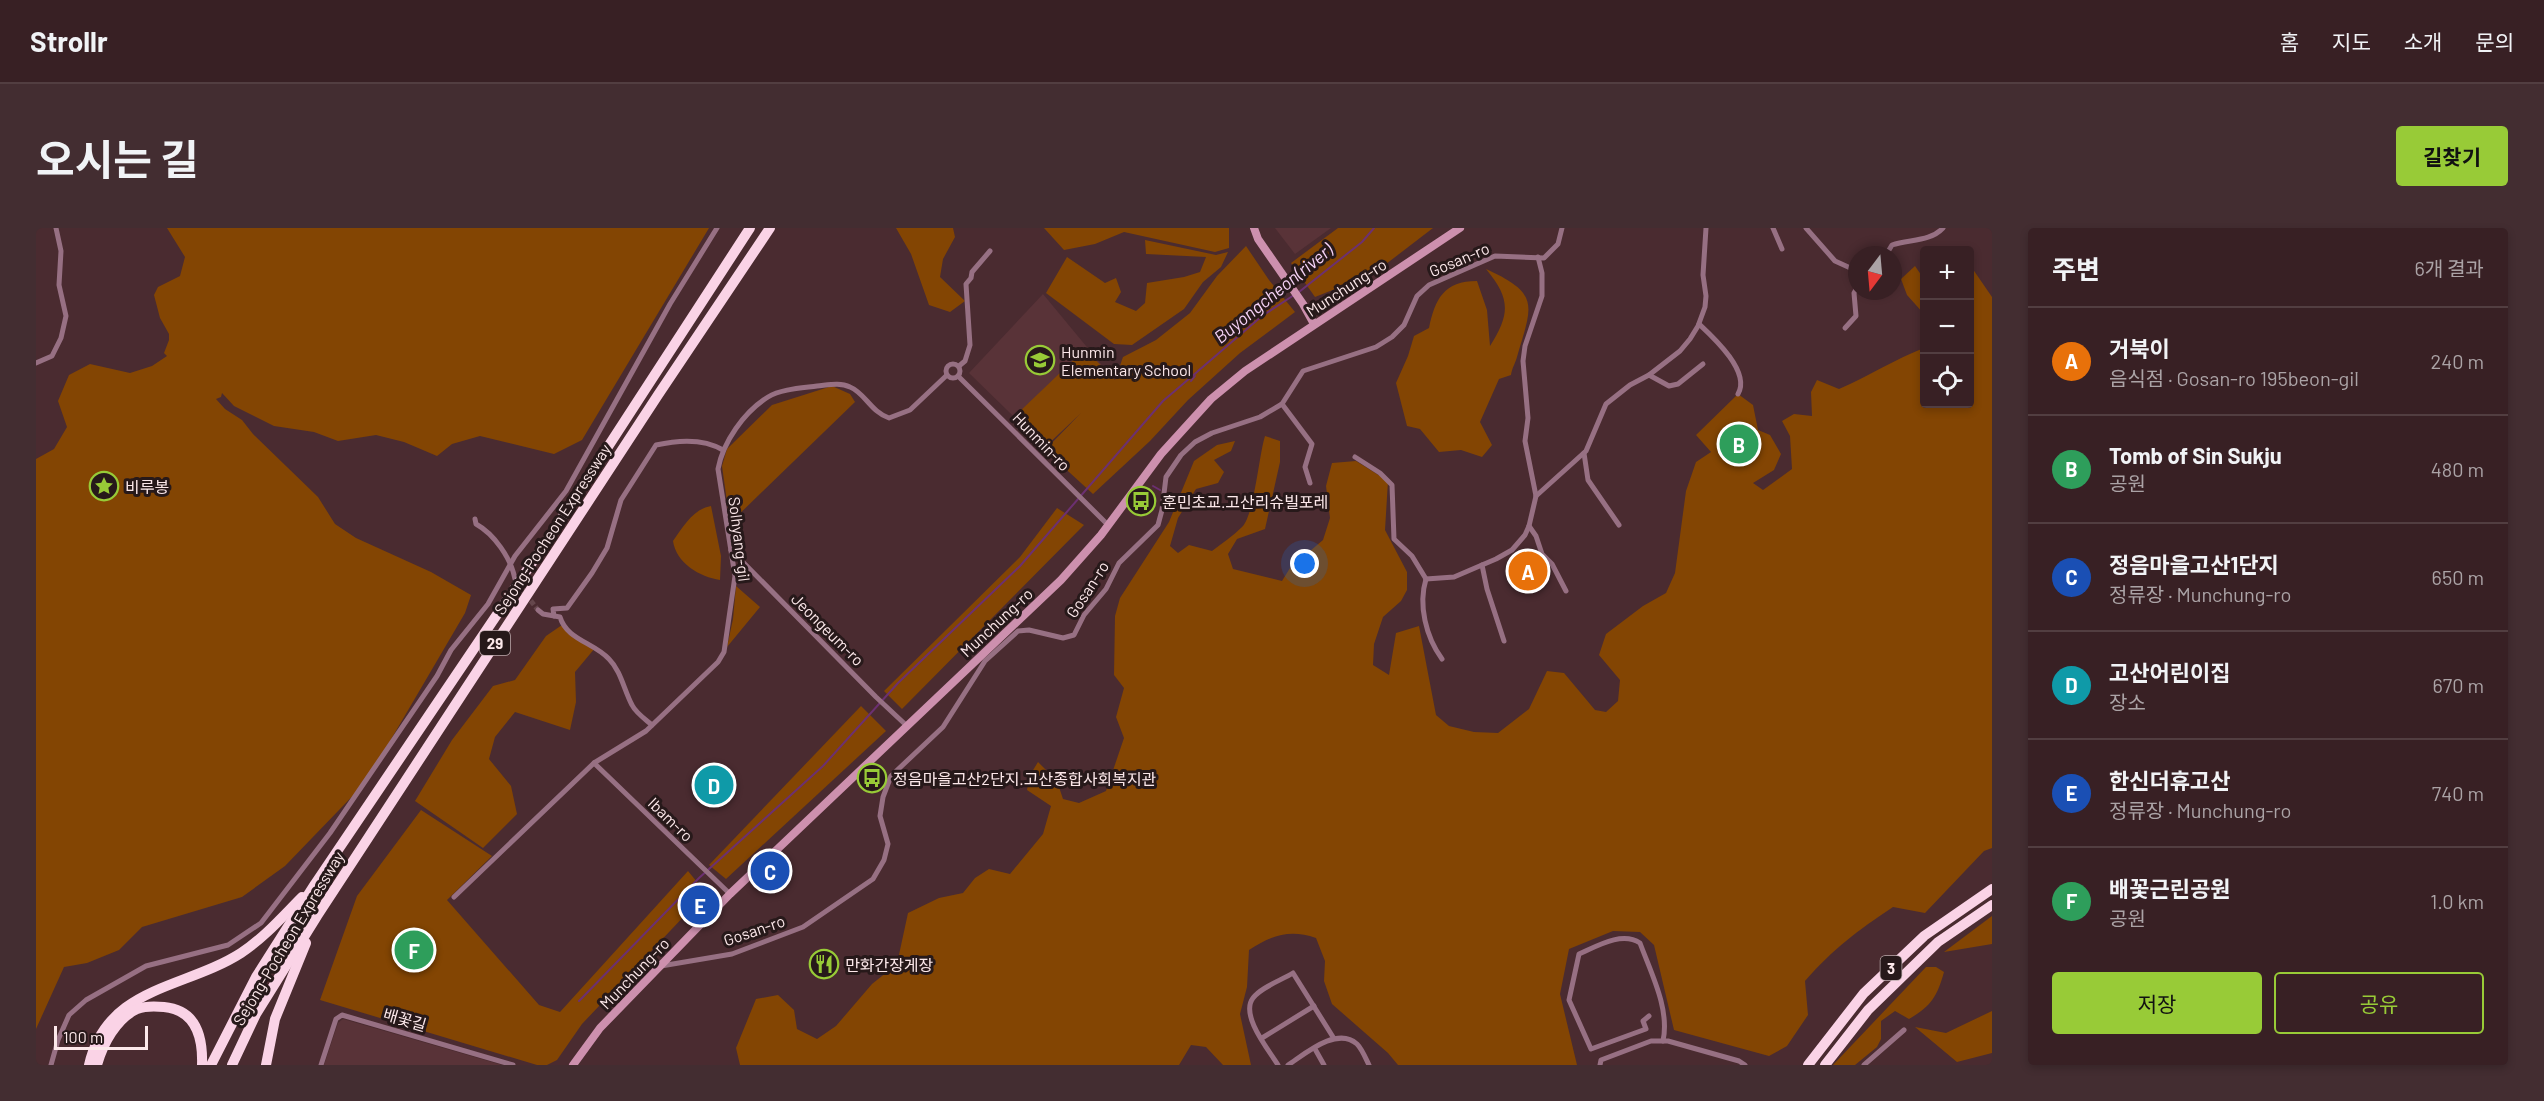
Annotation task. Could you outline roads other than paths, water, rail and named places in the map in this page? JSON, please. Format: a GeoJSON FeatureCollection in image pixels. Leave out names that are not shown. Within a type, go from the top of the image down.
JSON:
{"type":"FeatureCollection","features":[{"type":"Feature","properties":{"kind":"highway","name":"Sejong-Pocheon Expressway"},"geometry":{"type":"LineString","coordinates":[[211,1065],[256,977],[315,884],[550,536],[750,228]]}},
{"type":"Feature","properties":{"kind":"highway","name":"Sejong-Pocheon Expressway"},"geometry":{"type":"LineString","coordinates":[[232,1065],[256,1014],[316,916],[488,652],[770,228]]}},
{"type":"Feature","properties":{"kind":"highway"},"geometry":{"type":"LineString","coordinates":[[89,1065],[92,1053],[114,1017],[141,995],[211,968],[241,952],[270,929],[315,884]]}},
{"type":"Feature","properties":{"kind":"highway","name":"3"},"geometry":{"type":"LineString","coordinates":[[1808,1065],[1864,993],[1924,936],[1992,889]]}},
{"type":"Feature","properties":{"kind":"highway","name":"3"},"geometry":{"type":"LineString","coordinates":[[1825,1065],[1868,1010],[1938,942],[1992,905]]}},
{"type":"Feature","properties":{"kind":"highway"},"geometry":{"type":"LineString","coordinates":[[266,1065],[275,1018],[316,916]]}},
{"type":"Feature","properties":{"kind":"highway"},"geometry":{"type":"LineString","coordinates":[[97,1065],[108,1038],[119,1022],[136,1009],[154,1005],[173,1008],[188,1015],[196,1024],[203,1044],[202,1065]]}},
{"type":"Feature","properties":{"kind":"street"},"geometry":{"type":"LineString","coordinates":[[36,363],[52,356],[62,338],[66,316],[60,285],[61,251],[57,228]]}},
{"type":"Feature","properties":{"kind":"street"},"geometry":{"type":"LineString","coordinates":[[51,1065],[58,1040],[69,1015],[86,1000],[146,966],[228,945],[261,923],[330,833],[437,676],[451,650],[488,604],[515,556],[566,491],[670,304],[717,228]]}},
{"type":"Feature","properties":{"kind":"street"},"geometry":{"type":"LineString","coordinates":[[1254,228],[1258,238],[1304,303],[1314,324]]}},
{"type":"Feature","properties":{"kind":"street","name":"Munchung-ro"},"geometry":{"type":"LineString","coordinates":[[573,1065],[600,1028],[729,894],[1061,580],[1108,525],[1161,454],[1211,399],[1245,371],[1460,228]]}},
{"type":"Feature","properties":{"kind":"street"},"geometry":{"type":"LineString","coordinates":[[1426,579],[1454,577],[1512,550],[1525,535],[1529,526],[1536,496],[1526,441],[1528,418],[1523,361],[1525,346],[1542,296],[1542,273],[1538,257],[1544,258],[1551,253],[1558,244],[1562,228]]}},
{"type":"Feature","properties":{"kind":"street"},"geometry":{"type":"LineString","coordinates":[[1536,496],[1584,453],[1591,443],[1598,419],[1606,404],[1680,351],[1699,324],[1706,296],[1703,275],[1706,228]]}},
{"type":"Feature","properties":{"kind":"street"},"geometry":{"type":"LineString","coordinates":[[1773,228],[1782,249]]}},
{"type":"Feature","properties":{"kind":"street"},"geometry":{"type":"LineString","coordinates":[[1806,228],[1835,261],[1848,267]]}},
{"type":"Feature","properties":{"kind":"street"},"geometry":{"type":"LineString","coordinates":[[1891,246],[1902,241],[1928,238],[1943,228]]}},
{"type":"Feature","properties":{"kind":"street"},"geometry":{"type":"LineString","coordinates":[[959,366],[964,361],[970,345],[966,284],[972,272],[990,251]]}},
{"type":"Feature","properties":{"kind":"street","name":"Gosan-ro"},"geometry":{"type":"LineString","coordinates":[[659,966],[732,954],[803,927],[873,879],[884,860],[888,844],[880,816],[883,797],[891,776],[943,727],[985,661],[1018,631],[1029,630],[1064,638],[1074,635],[1084,615],[1106,589],[1119,563],[1158,525],[1166,477],[1181,455],[1195,442],[1212,433],[1260,417],[1282,404],[1303,371],[1376,348],[1404,325],[1417,296],[1429,285],[1495,256],[1538,257]]}},
{"type":"Feature","properties":{"kind":"street"},"geometry":{"type":"LineString","coordinates":[[1845,328],[1856,316],[1855,300]]}},
{"type":"Feature","properties":{"kind":"street"},"geometry":{"type":"LineString","coordinates":[[1699,324],[1717,342],[1736,367],[1742,388],[1738,394]]}},
{"type":"Feature","properties":{"kind":"street"},"geometry":{"type":"LineString","coordinates":[[954,363],[959,366],[958,376],[952,378],[947,375],[946,369],[949,364],[954,363]]}},
{"type":"Feature","properties":{"kind":"street"},"geometry":{"type":"LineString","coordinates":[[1649,375],[1668,386],[1678,384],[1703,364]]}},
{"type":"Feature","properties":{"kind":"street","name":"Solhyang-gil"},"geometry":{"type":"LineString","coordinates":[[454,897],[594,763],[652,725],[718,662],[724,652],[735,576],[718,469],[723,450],[750,412],[777,393],[837,384],[851,387],[872,409],[890,418],[909,410],[947,375]]}},
{"type":"Feature","properties":{"kind":"street","name":"Hunmin-ro"},"geometry":{"type":"LineString","coordinates":[[958,376],[1108,525]]}},
{"type":"Feature","properties":{"kind":"street"},"geometry":{"type":"LineString","coordinates":[[1282,404],[1312,444],[1305,466],[1310,483]]}},
{"type":"Feature","properties":{"kind":"street"},"geometry":{"type":"LineString","coordinates":[[554,616],[553,609],[567,608],[607,548],[621,500],[656,445],[674,441],[702,441],[723,450]]}},
{"type":"Feature","properties":{"kind":"street"},"geometry":{"type":"LineString","coordinates":[[1584,453],[1588,480],[1619,525]]}},
{"type":"Feature","properties":{"kind":"street"},"geometry":{"type":"LineString","coordinates":[[1355,458],[1380,473],[1392,485],[1394,539],[1412,556],[1426,579],[1422,595],[1428,629],[1433,647],[1442,659]]}},
{"type":"Feature","properties":{"kind":"street"},"geometry":{"type":"LineString","coordinates":[[475,519],[476,524],[487,531],[510,566],[514,579]]}},
{"type":"Feature","properties":{"kind":"street"},"geometry":{"type":"LineString","coordinates":[[1529,526],[1536,536],[1542,554],[1552,564],[1566,591]]}},
{"type":"Feature","properties":{"kind":"street","name":"Jeongeum-ro"},"geometry":{"type":"LineString","coordinates":[[730,550],[876,698],[907,726]]}},
{"type":"Feature","properties":{"kind":"street"},"geometry":{"type":"LineString","coordinates":[[1482,565],[1487,589],[1504,641]]}},
{"type":"Feature","properties":{"kind":"street"},"geometry":{"type":"LineString","coordinates":[[538,610],[543,614],[560,617],[570,634],[589,643],[608,658],[618,672],[633,708],[652,725]]}},
{"type":"Feature","properties":{"kind":"street","name":"Ibam-ro"},"geometry":{"type":"LineString","coordinates":[[594,763],[729,894]]}},
{"type":"Feature","properties":{"kind":"street"},"geometry":{"type":"LineString","coordinates":[[1649,1016],[1643,1021],[1646,1029],[1591,1049],[1569,1000],[1579,954],[1610,941],[1634,939],[1640,943],[1660,999],[1666,1029],[1663,1041]]}},
{"type":"Feature","properties":{"kind":"street"},"geometry":{"type":"LineString","coordinates":[[1278,1065],[1249,1016],[1249,1006],[1254,996],[1293,973],[1333,1037]]}},
{"type":"Feature","properties":{"kind":"street"},"geometry":{"type":"LineString","coordinates":[[1262,1038],[1314,1006]]}},
{"type":"Feature","properties":{"kind":"street","name":"배꽃길"},"geometry":{"type":"LineString","coordinates":[[321,1065],[336,1019],[342,1015],[513,1065]]}},
{"type":"Feature","properties":{"kind":"street"},"geometry":{"type":"LineString","coordinates":[[1864,1065],[1901,1032]]}},
{"type":"Feature","properties":{"kind":"street"},"geometry":{"type":"LineString","coordinates":[[1288,1065],[1333,1037],[1346,1039],[1356,1044],[1369,1065]]}},
{"type":"Feature","properties":{"kind":"street"},"geometry":{"type":"LineString","coordinates":[[1600,1065],[1601,1060],[1651,1041],[1663,1041],[1739,1061],[1745,1065]]}},
{"type":"Feature","properties":{"kind":"street"},"geometry":{"type":"LineString","coordinates":[[1315,1049],[1324,1065]]}},
{"type":"Feature","properties":{"kind":"waterway","name":"Buyongcheon(river)"},"geometry":{"type":"LineString","coordinates":[[1299,292],[1362,242],[1374,228]]}},
{"type":"Feature","properties":{"kind":"waterway","name":"Buyongcheon(river)"},"geometry":{"type":"LineString","coordinates":[[1198,371],[1262,316],[1294,295]]}},
{"type":"Feature","properties":{"kind":"waterway"},"geometry":{"type":"LineString","coordinates":[[579,1001],[699,878],[823,766],[898,683],[1020,566],[1163,401],[1197,372]]}},
{"type":"Feature","properties":{"kind":"waterway","name":"Buyongcheon(river)"},"geometry":{"type":"LineString","coordinates":[[1191,381],[1195,376]]}},
{"type":"Feature","properties":{"kind":"waterway","name":"Buyongcheon(river)"},"geometry":{"type":"LineString","coordinates":[[1153,486],[1160,490]]}},
{"type":"Feature","properties":{"kind":"tunnel"},"geometry":{"type":"LineString","coordinates":[[517,583],[538,610]]}},
{"type":"Feature","properties":{"kind":"place","name":"Hunmin Elementary School"},"geometry":{"type":"Point","coordinates":[1040,360]}},
{"type":"Feature","properties":{"kind":"place","name":"Tomb of Sin Sukju"},"geometry":{"type":"Point","coordinates":[1739,444]}},
{"type":"Feature","properties":{"kind":"place","name":"비루봉"},"geometry":{"type":"Point","coordinates":[104,486]}},
{"type":"Feature","properties":{"kind":"place","name":"훈민초교.고산리슈빌포레"},"geometry":{"type":"Point","coordinates":[1141,501]}},
{"type":"Feature","properties":{"kind":"place","name":"거북이"},"geometry":{"type":"Point","coordinates":[1528,571]}},
{"type":"Feature","properties":{"kind":"place","name":"정음마을고산2단지.고산종합사회복지관"},"geometry":{"type":"Point","coordinates":[872,778]}},
{"type":"Feature","properties":{"kind":"place","name":"고산어린이집"},"geometry":{"type":"Point","coordinates":[714,785]}},
{"type":"Feature","properties":{"kind":"place","name":"정음마을고산1단지"},"geometry":{"type":"Point","coordinates":[770,871]}},
{"type":"Feature","properties":{"kind":"place","name":"한신더휴고산"},"geometry":{"type":"Point","coordinates":[700,905]}},
{"type":"Feature","properties":{"kind":"place","name":"배꽃근린공원"},"geometry":{"type":"Point","coordinates":[414,950]}},
{"type":"Feature","properties":{"kind":"place","name":"만화간장게장"},"geometry":{"type":"Point","coordinates":[824,964]}}]}
